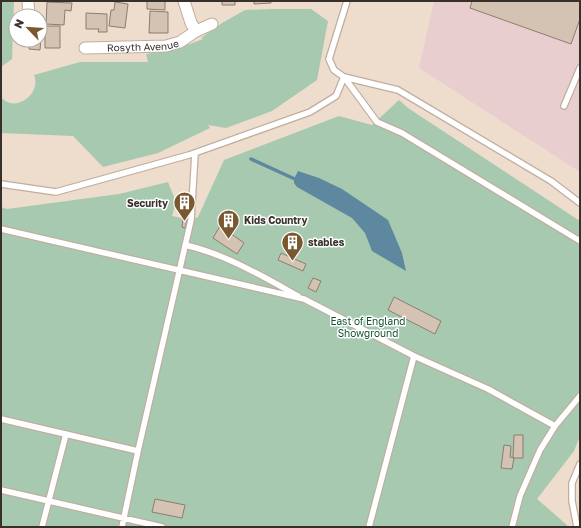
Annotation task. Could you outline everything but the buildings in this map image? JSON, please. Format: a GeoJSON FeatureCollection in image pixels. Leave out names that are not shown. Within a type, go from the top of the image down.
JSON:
{"type":"FeatureCollection","features":[{"type":"Feature","properties":{"kind":"street"},"geometry":{"type":"LineString","coordinates":[[184,1],[191,23],[196,31]]}},
{"type":"Feature","properties":{"kind":"street","name":"Rosyth Avenue"},"geometry":{"type":"LineString","coordinates":[[85,48],[166,46],[180,42],[196,31],[212,24]]}},
{"type":"Feature","properties":{"kind":"lane"},"geometry":{"type":"LineString","coordinates":[[347,1],[329,59],[334,70],[344,77],[377,122],[402,133],[580,241]]}},
{"type":"Feature","properties":{"kind":"lane"},"geometry":{"type":"LineString","coordinates":[[564,106],[580,68]]}},
{"type":"Feature","properties":{"kind":"lane"},"geometry":{"type":"LineString","coordinates":[[1,184],[56,192],[195,153],[310,112],[336,96],[344,77]]}},
{"type":"Feature","properties":{"kind":"lane"},"geometry":{"type":"LineString","coordinates":[[344,77],[398,90],[552,181],[580,203]]}},
{"type":"Feature","properties":{"kind":"lane"},"geometry":{"type":"LineString","coordinates":[[122,527],[191,220],[195,153]]}},
{"type":"Feature","properties":{"kind":"lane"},"geometry":{"type":"LineString","coordinates":[[1,229],[304,299]]}},
{"type":"Feature","properties":{"kind":"lane"},"geometry":{"type":"LineString","coordinates":[[185,245],[200,248],[262,276],[414,356],[488,390],[556,426]]}},
{"type":"Feature","properties":{"kind":"lane"},"geometry":{"type":"LineString","coordinates":[[369,527],[414,356]]}},
{"type":"Feature","properties":{"kind":"lane"},"geometry":{"type":"LineString","coordinates":[[512,527],[520,496],[540,450],[556,426],[580,396]]}},
{"type":"Feature","properties":{"kind":"lane"},"geometry":{"type":"LineString","coordinates":[[1,419],[138,451]]}},
{"type":"Feature","properties":{"kind":"lane"},"geometry":{"type":"LineString","coordinates":[[42,527],[66,434]]}},
{"type":"Feature","properties":{"kind":"lane"},"geometry":{"type":"LineString","coordinates":[[577,527],[572,501],[572,483],[580,464]]}},
{"type":"Feature","properties":{"kind":"lane"},"geometry":{"type":"LineString","coordinates":[[1,490],[124,517],[162,527]]}},
{"type":"Feature","properties":{"kind":"shaded area"},"geometry":{"type":"Polygon","coordinates":[[[434,1],[580,1],[580,172],[419,68],[434,1]]]}},
{"type":"Feature","properties":{"kind":"green space"},"geometry":{"type":"Polygon","coordinates":[[[1,1],[14,1],[14,8],[8,8],[8,48],[12,48],[12,59],[1,67],[1,1]]]}},
{"type":"Feature","properties":{"kind":"green space"},"geometry":{"type":"Polygon","coordinates":[[[311,9],[328,21],[317,80],[272,111],[226,128],[208,125],[210,128],[158,153],[103,167],[73,136],[1,133],[1,97],[7,102],[13,103],[20,103],[26,100],[34,89],[34,75],[80,62],[148,62],[146,54],[177,49],[203,39],[201,38],[222,23],[245,10],[311,9]]]}},
{"type":"Feature","properties":{"kind":"green space","name":"East of England Showground"},"geometry":{"type":"Polygon","coordinates":[[[399,100],[408,108],[580,221],[580,436],[574,451],[537,499],[568,527],[1,527],[1,207],[7,209],[119,194],[168,182],[176,202],[172,216],[191,220],[198,217],[224,160],[339,116],[372,125],[399,100]]]}},
{"type":"Feature","properties":{"kind":"water"},"geometry":{"type":"Polygon","coordinates":[[[298,171],[319,178],[342,189],[388,220],[402,253],[406,271],[372,251],[365,233],[352,218],[297,187],[294,183],[294,179],[298,171]]]}},
{"type":"Feature","properties":{"kind":"waterway"},"geometry":{"type":"LineString","coordinates":[[251,159],[297,180]]}},
{"type":"Feature","properties":{"kind":"place","name":"Security"},"geometry":{"type":"Point","coordinates":[184,222]}},
{"type":"Feature","properties":{"kind":"place","name":"Kids Country"},"geometry":{"type":"Point","coordinates":[229,240]}},
{"type":"Feature","properties":{"kind":"place","name":"stables"},"geometry":{"type":"Point","coordinates":[292,262]}}]}
